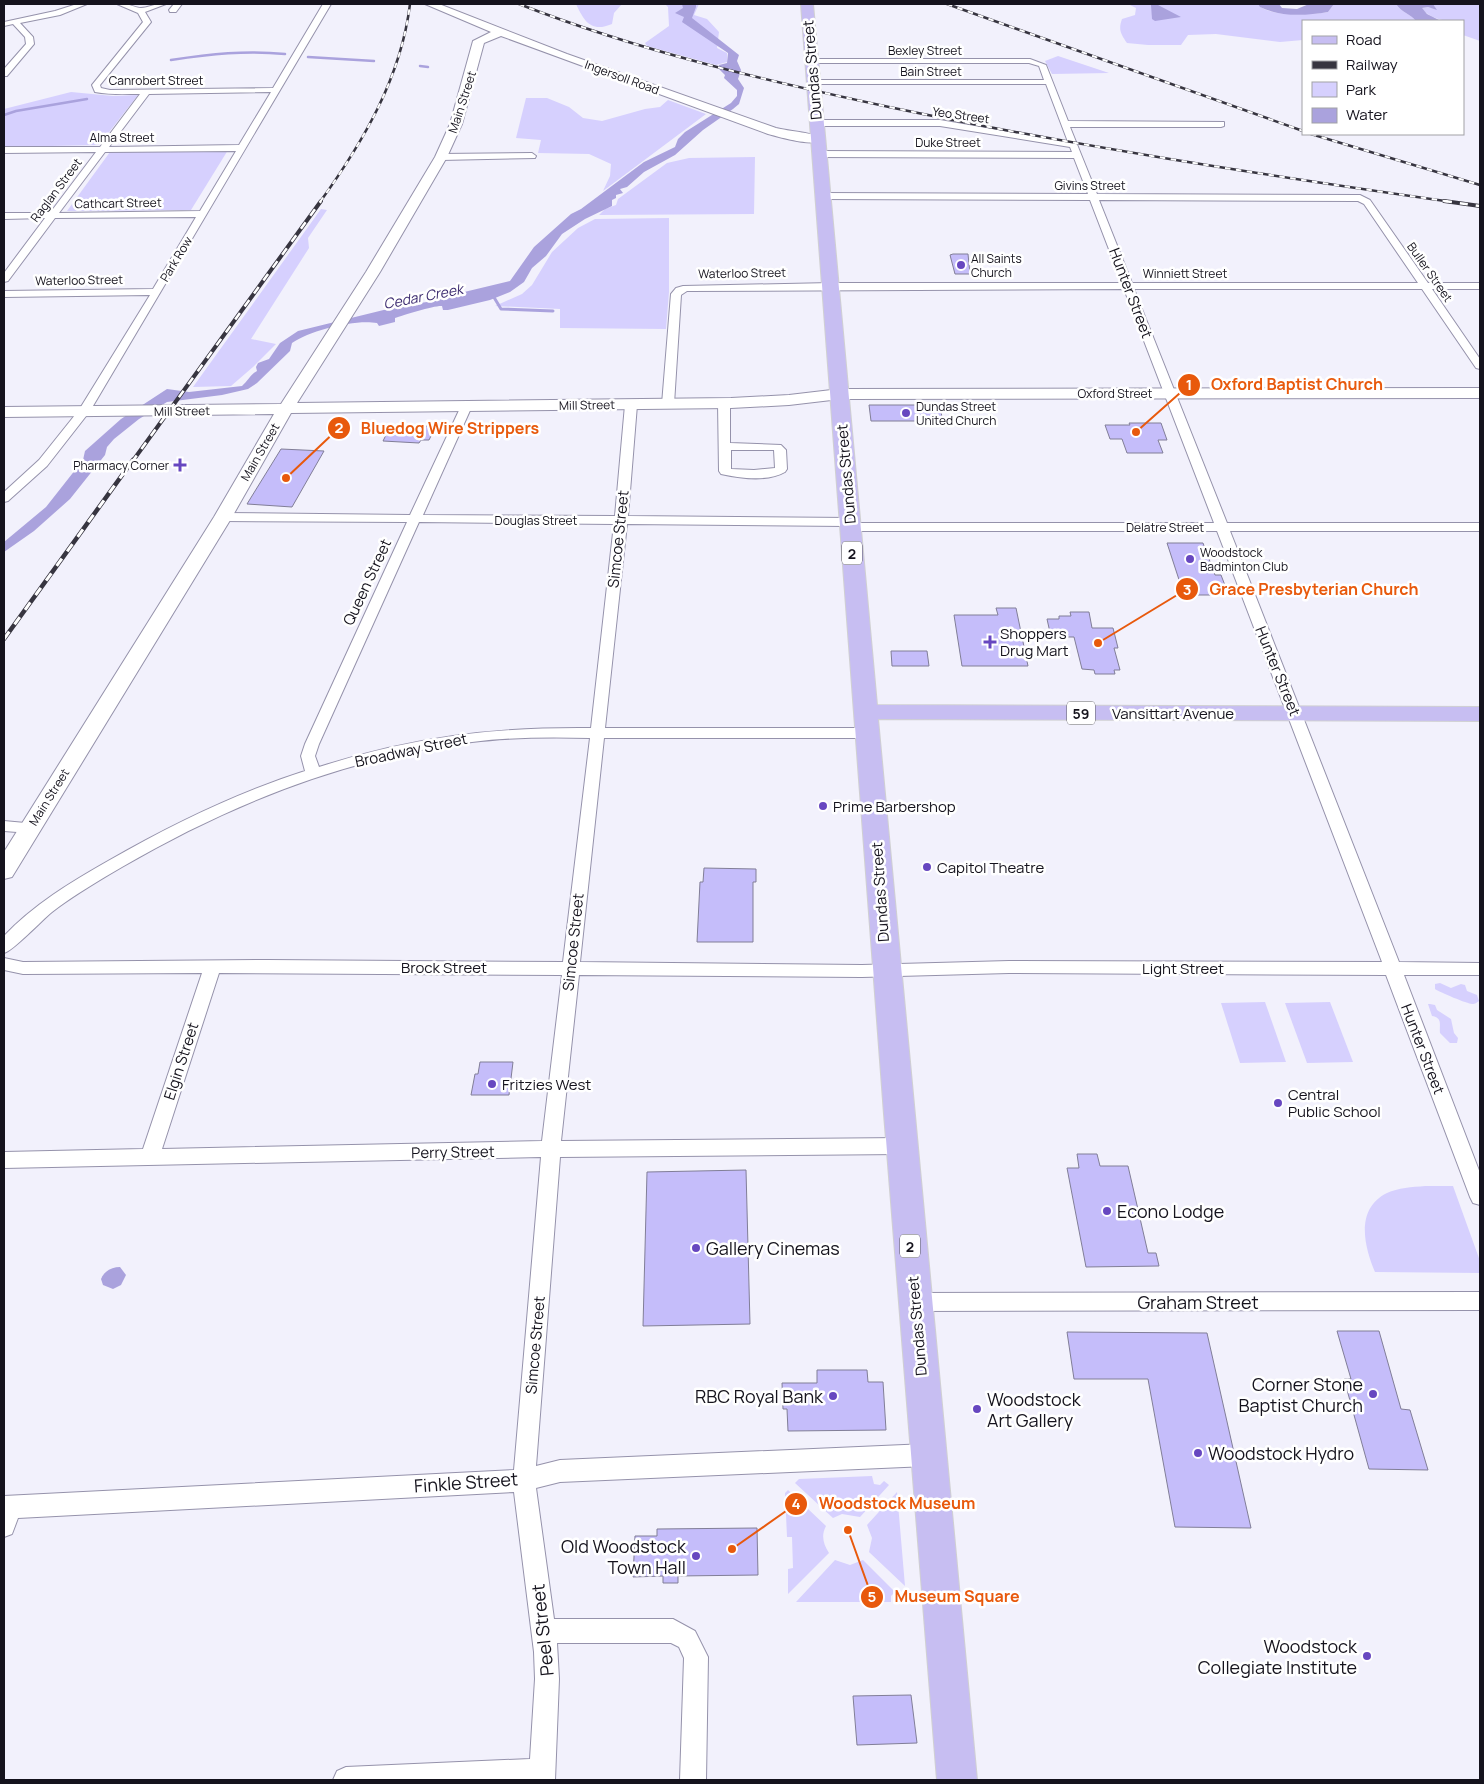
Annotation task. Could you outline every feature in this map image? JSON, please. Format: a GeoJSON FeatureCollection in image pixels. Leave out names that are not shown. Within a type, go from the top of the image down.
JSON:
{"type":"FeatureCollection","features":[{"type":"Feature","properties":{"kind":"main road","name":"Ingersoll Road"},"geometry":{"type":"LineString","coordinates":[[430,4],[500,32],[772,131],[790,136],[818,139]]}},
{"type":"Feature","properties":{"kind":"main road","name":"Dundas Street"},"geometry":{"type":"LineString","coordinates":[[807,4],[818,139],[809,152],[823,196],[886,969],[956,1780]]}},
{"type":"Feature","properties":{"kind":"main road","name":"Main Street"},"geometry":{"type":"LineString","coordinates":[[4,871],[223,517],[286,408],[373,272],[442,156],[456,124],[479,41],[500,32]]}},
{"type":"Feature","properties":{"kind":"main road"},"geometry":{"type":"LineString","coordinates":[[772,131],[804,128],[816,122]]}},
{"type":"Feature","properties":{"kind":"main road"},"geometry":{"type":"LineString","coordinates":[[772,131],[809,152]]}},
{"type":"Feature","properties":{"kind":"main road","name":"Oxford Street"},"geometry":{"type":"LineString","coordinates":[[840,394],[1480,393]]}},
{"type":"Feature","properties":{"kind":"main road","name":"Mill Street"},"geometry":{"type":"LineString","coordinates":[[4,412],[724,403],[789,400],[840,394]]}},
{"type":"Feature","properties":{"kind":"main road","name":"Vansittart Avenue"},"geometry":{"type":"LineString","coordinates":[[867,722],[1295,714],[1480,714]]}},
{"type":"Feature","properties":{"kind":"street"},"geometry":{"type":"LineString","coordinates":[[4,24],[57,13],[83,4]]}},
{"type":"Feature","properties":{"kind":"street"},"geometry":{"type":"LineString","coordinates":[[121,4],[140,11],[162,4]]}},
{"type":"Feature","properties":{"kind":"street","name":"Park Row"},"geometry":{"type":"LineString","coordinates":[[4,498],[43,463],[84,410],[327,4]]}},
{"type":"Feature","properties":{"kind":"street","name":"Canrobert Street"},"geometry":{"type":"LineString","coordinates":[[140,11],[147,18],[144,27],[98,82],[96,88],[107,92],[276,90]]}},
{"type":"Feature","properties":{"kind":"street"},"geometry":{"type":"LineString","coordinates":[[4,74],[30,44],[29,38],[15,22]]}},
{"type":"Feature","properties":{"kind":"street","name":"Bexley Street"},"geometry":{"type":"LineString","coordinates":[[812,61],[1039,62]]}},
{"type":"Feature","properties":{"kind":"street","name":"Hunter Street"},"geometry":{"type":"LineString","coordinates":[[1039,62],[1129,286],[1480,1198]]}},
{"type":"Feature","properties":{"kind":"street","name":"Bain Street"},"geometry":{"type":"LineString","coordinates":[[813,82],[1048,82]]}},
{"type":"Feature","properties":{"kind":"street","name":"Raglan Street"},"geometry":{"type":"LineString","coordinates":[[4,279],[146,92]]}},
{"type":"Feature","properties":{"kind":"street","name":"Yeo Street"},"geometry":{"type":"LineString","coordinates":[[816,122],[940,123],[1072,145]]}},
{"type":"Feature","properties":{"kind":"street"},"geometry":{"type":"LineString","coordinates":[[1064,124],[1221,124]]}},
{"type":"Feature","properties":{"kind":"street","name":"Alma Street"},"geometry":{"type":"LineString","coordinates":[[4,150],[241,148]]}},
{"type":"Feature","properties":{"kind":"street","name":"Duke Street"},"geometry":{"type":"LineString","coordinates":[[809,152],[1076,154]]}},
{"type":"Feature","properties":{"kind":"street"},"geometry":{"type":"LineString","coordinates":[[442,156],[532,156]]}},
{"type":"Feature","properties":{"kind":"street","name":"Givins Street"},"geometry":{"type":"LineString","coordinates":[[823,196],[1357,197]]}},
{"type":"Feature","properties":{"kind":"street","name":"Buller Street"},"geometry":{"type":"LineString","coordinates":[[1357,197],[1367,202],[1480,366]]}},
{"type":"Feature","properties":{"kind":"street","name":"Cathcart Street"},"geometry":{"type":"LineString","coordinates":[[4,216],[203,214]]}},
{"type":"Feature","properties":{"kind":"street","name":"Winniett Street"},"geometry":{"type":"LineString","coordinates":[[830,286],[1480,286]]}},
{"type":"Feature","properties":{"kind":"street","name":"Waterloo Street"},"geometry":{"type":"LineString","coordinates":[[668,404],[678,291],[694,287],[830,286]]}},
{"type":"Feature","properties":{"kind":"street","name":"Waterloo Street"},"geometry":{"type":"LineString","coordinates":[[4,294],[156,292]]}},
{"type":"Feature","properties":{"kind":"street"},"geometry":{"type":"LineString","coordinates":[[724,403],[724,446],[724,469],[727,472],[774,473],[781,468],[780,450],[777,447],[724,446]]}},
{"type":"Feature","properties":{"kind":"street","name":"Simcoe Street"},"geometry":{"type":"LineString","coordinates":[[524,1480],[551,1149],[621,521],[631,405]]}},
{"type":"Feature","properties":{"kind":"street","name":"Queen Street"},"geometry":{"type":"LineString","coordinates":[[313,772],[308,756],[312,744],[466,406]]}},
{"type":"Feature","properties":{"kind":"street","name":"Douglas Street"},"geometry":{"type":"LineString","coordinates":[[223,517],[850,525]]}},
{"type":"Feature","properties":{"kind":"street","name":"Delatre Street"},"geometry":{"type":"LineString","coordinates":[[850,525],[1480,527]]}},
{"type":"Feature","properties":{"kind":"street","name":"Broadway Street"},"geometry":{"type":"LineString","coordinates":[[4,947],[19,932],[66,895],[138,852],[214,812],[313,772],[422,745],[471,737],[515,733],[597,733],[867,722]]}},
{"type":"Feature","properties":{"kind":"street"},"geometry":{"type":"LineString","coordinates":[[4,826],[30,828]]}},
{"type":"Feature","properties":{"kind":"street","name":"Brock Street"},"geometry":{"type":"LineString","coordinates":[[4,964],[23,968],[570,968],[853,971],[886,969]]}},
{"type":"Feature","properties":{"kind":"street","name":"Elgin Street"},"geometry":{"type":"LineString","coordinates":[[150,1156],[212,967]]}},
{"type":"Feature","properties":{"kind":"street","name":"Light Street"},"geometry":{"type":"LineString","coordinates":[[886,969],[1480,969]]}},
{"type":"Feature","properties":{"kind":"street","name":"Perry Street"},"geometry":{"type":"LineString","coordinates":[[4,1160],[551,1149],[902,1146]]}},
{"type":"Feature","properties":{"kind":"street","name":"Graham Street"},"geometry":{"type":"LineString","coordinates":[[915,1302],[1480,1301]]}},
{"type":"Feature","properties":{"kind":"street","name":"Finkle Street"},"geometry":{"type":"LineString","coordinates":[[5,1513],[524,1480],[551,1471],[927,1455]]}},
{"type":"Feature","properties":{"kind":"street","name":"Peel Street"},"geometry":{"type":"LineString","coordinates":[[524,1480],[544,1631],[547,1679],[542,1776]]}},
{"type":"Feature","properties":{"kind":"street"},"geometry":{"type":"LineString","coordinates":[[544,1631],[673,1631],[687,1639],[696,1656],[693,1780]]}},
{"type":"Feature","properties":{"kind":"street"},"geometry":{"type":"LineString","coordinates":[[346,1780],[542,1776]]}},
{"type":"Feature","properties":{"kind":"green space"},"geometry":{"type":"Polygon","coordinates":[[[576,4],[622,4],[614,13],[612,24],[599,27],[589,24],[585,20],[576,4]]]}},
{"type":"Feature","properties":{"kind":"green space"},"geometry":{"type":"Polygon","coordinates":[[[665,4],[699,4],[694,15],[707,19],[719,32],[717,48],[727,53],[727,62],[716,65],[647,46],[645,43],[669,26],[668,7],[665,4]]]}},
{"type":"Feature","properties":{"kind":"green space"},"geometry":{"type":"Polygon","coordinates":[[[1128,4],[1258,4],[1262,8],[1280,13],[1312,14],[1328,12],[1334,4],[1396,4],[1415,20],[1302,20],[1302,40],[1280,42],[1216,34],[1188,35],[1181,45],[1148,45],[1127,43],[1120,29],[1122,19],[1135,15],[1136,8],[1128,4]]]}},
{"type":"Feature","properties":{"kind":"green space"},"geometry":{"type":"Polygon","coordinates":[[[1433,4],[1480,4],[1480,41],[1464,35],[1464,20],[1435,18],[1421,8],[1436,9],[1433,4]]]}},
{"type":"Feature","properties":{"kind":"green space"},"geometry":{"type":"Polygon","coordinates":[[[1058,56],[1109,73],[1052,74],[1045,61],[1058,56]]]}},
{"type":"Feature","properties":{"kind":"green space"},"geometry":{"type":"Polygon","coordinates":[[[71,92],[113,96],[138,95],[99,145],[4,147],[4,109],[71,92]]]}},
{"type":"Feature","properties":{"kind":"green space"},"geometry":{"type":"Polygon","coordinates":[[[526,98],[547,98],[569,107],[583,118],[602,121],[645,109],[660,107],[668,100],[706,114],[603,191],[610,176],[611,164],[589,154],[538,153],[541,140],[516,138],[526,98]]]}},
{"type":"Feature","properties":{"kind":"green space"},"geometry":{"type":"Polygon","coordinates":[[[228,150],[191,210],[67,211],[110,152],[228,150]]]}},
{"type":"Feature","properties":{"kind":"green space"},"geometry":{"type":"Polygon","coordinates":[[[755,157],[754,214],[599,215],[605,209],[616,205],[618,199],[667,163],[689,158],[755,157]]]}},
{"type":"Feature","properties":{"kind":"green space"},"geometry":{"type":"Polygon","coordinates":[[[321,209],[327,210],[308,238],[309,248],[251,339],[276,344],[231,386],[193,387],[321,209]]]}},
{"type":"Feature","properties":{"kind":"green space"},"geometry":{"type":"Polygon","coordinates":[[[669,218],[669,292],[666,329],[560,328],[560,309],[495,306],[522,294],[532,285],[552,252],[578,228],[595,219],[669,218]]]}},
{"type":"Feature","properties":{"kind":"green space"},"geometry":{"type":"Polygon","coordinates":[[[1440,983],[1451,988],[1461,984],[1465,985],[1467,991],[1477,995],[1479,1001],[1474,1004],[1469,1003],[1442,993],[1435,989],[1435,984],[1440,983]]]}},
{"type":"Feature","properties":{"kind":"green space"},"geometry":{"type":"Polygon","coordinates":[[[1265,1002],[1286,1062],[1240,1063],[1221,1003],[1265,1002]]]}},
{"type":"Feature","properties":{"kind":"green space"},"geometry":{"type":"Polygon","coordinates":[[[1330,1002],[1353,1062],[1307,1063],[1285,1003],[1330,1002]]]}},
{"type":"Feature","properties":{"kind":"green space"},"geometry":{"type":"Polygon","coordinates":[[[1428,1004],[1435,1005],[1437,1010],[1451,1019],[1454,1033],[1458,1038],[1457,1043],[1450,1043],[1440,1033],[1439,1020],[1432,1016],[1428,1004]]]}},
{"type":"Feature","properties":{"kind":"green space"},"geometry":{"type":"Polygon","coordinates":[[[1453,1186],[1480,1261],[1480,1273],[1375,1272],[1368,1251],[1365,1229],[1366,1218],[1370,1208],[1387,1193],[1410,1187],[1453,1186]]]}},
{"type":"Feature","properties":{"kind":"green space"},"geometry":{"type":"Polygon","coordinates":[[[872,1476],[874,1484],[880,1485],[884,1481],[889,1485],[860,1517],[842,1514],[833,1518],[795,1483],[799,1479],[872,1476]]]}},
{"type":"Feature","properties":{"kind":"green space"},"geometry":{"type":"Polygon","coordinates":[[[788,1490],[826,1526],[823,1540],[829,1553],[788,1594],[788,1569],[793,1568],[792,1537],[787,1537],[785,1493],[788,1490]]]}},
{"type":"Feature","properties":{"kind":"green space"},"geometry":{"type":"Polygon","coordinates":[[[897,1492],[905,1586],[869,1552],[872,1538],[867,1525],[897,1492]]]}},
{"type":"Feature","properties":{"kind":"green space"},"geometry":{"type":"Polygon","coordinates":[[[835,1560],[850,1565],[863,1560],[895,1592],[891,1596],[891,1602],[796,1602],[835,1560]]]}},
{"type":"Feature","properties":{"kind":"water","name":"Cedar Creek"},"geometry":{"type":"Polygon","coordinates":[[[682,4],[696,4],[692,18],[739,55],[737,61],[741,70],[738,79],[744,88],[739,104],[703,130],[675,155],[644,172],[627,187],[620,189],[623,193],[616,195],[616,198],[612,200],[612,206],[585,219],[562,234],[546,256],[532,268],[524,282],[510,292],[490,300],[448,310],[443,310],[442,306],[439,306],[395,318],[395,322],[379,326],[377,323],[368,322],[345,324],[321,330],[292,343],[290,351],[257,383],[248,389],[222,395],[167,402],[139,419],[114,439],[107,447],[105,455],[70,499],[34,531],[4,552],[4,542],[46,507],[83,460],[85,451],[121,419],[167,389],[189,392],[242,386],[257,371],[258,363],[269,359],[280,343],[298,331],[404,305],[435,301],[510,281],[534,247],[571,214],[581,209],[644,162],[675,147],[678,139],[685,132],[731,103],[737,96],[737,90],[724,78],[725,75],[718,68],[719,65],[727,63],[728,53],[682,22],[684,17],[675,13],[683,8],[682,4]]]}},
{"type":"Feature","properties":{"kind":"water"},"geometry":{"type":"Polygon","coordinates":[[[1258,4],[1279,4],[1282,8],[1297,9],[1309,4],[1334,4],[1328,12],[1301,15],[1276,13],[1260,7],[1258,4]]]}},
{"type":"Feature","properties":{"kind":"water"},"geometry":{"type":"Polygon","coordinates":[[[1396,4],[1433,4],[1437,10],[1428,7],[1422,8],[1427,14],[1439,20],[1415,20],[1396,4]]]}},
{"type":"Feature","properties":{"kind":"water"},"geometry":{"type":"Polygon","coordinates":[[[1151,5],[1158,5],[1181,17],[1155,21],[1152,19],[1151,5]]]}},
{"type":"Feature","properties":{"kind":"water"},"geometry":{"type":"Polygon","coordinates":[[[120,1267],[126,1275],[121,1285],[113,1289],[103,1285],[101,1279],[104,1274],[111,1269],[120,1267]]]}},
{"type":"Feature","properties":{"kind":"building","name":"All Saints Church"},"geometry":{"type":"Polygon","coordinates":[[[968,254],[970,274],[955,274],[950,255],[968,254]]]}},
{"type":"Feature","properties":{"kind":"building","name":"Dundas Street United Church"},"geometry":{"type":"Polygon","coordinates":[[[869,405],[940,405],[943,424],[919,424],[919,421],[871,421],[869,405]]]}},
{"type":"Feature","properties":{"kind":"building"},"geometry":{"type":"Polygon","coordinates":[[[1129,423],[1161,423],[1167,440],[1158,440],[1163,453],[1127,453],[1122,439],[1110,439],[1105,425],[1130,425],[1129,423]]]}},
{"type":"Feature","properties":{"kind":"building"},"geometry":{"type":"Polygon","coordinates":[[[420,426],[436,426],[429,440],[421,440],[419,443],[383,441],[389,429],[418,430],[420,426]]]}},
{"type":"Feature","properties":{"kind":"building"},"geometry":{"type":"Polygon","coordinates":[[[281,449],[324,451],[292,507],[247,504],[281,449]]]}},
{"type":"Feature","properties":{"kind":"building","name":"Woodstock Badminton Club"},"geometry":{"type":"Polygon","coordinates":[[[1167,543],[1203,543],[1215,575],[1221,575],[1226,588],[1211,588],[1213,595],[1184,595],[1167,543]]]}},
{"type":"Feature","properties":{"kind":"building","name":"Shoppers Drug Mart"},"geometry":{"type":"Polygon","coordinates":[[[996,608],[1016,608],[1028,666],[962,666],[954,615],[998,615],[996,608]]]}},
{"type":"Feature","properties":{"kind":"building"},"geometry":{"type":"Polygon","coordinates":[[[1070,612],[1089,612],[1092,628],[1113,628],[1118,648],[1114,648],[1120,670],[1114,670],[1115,674],[1095,674],[1094,670],[1082,669],[1074,637],[1051,637],[1047,619],[1071,616],[1070,612]]]}},
{"type":"Feature","properties":{"kind":"building"},"geometry":{"type":"Polygon","coordinates":[[[891,651],[927,651],[929,666],[892,666],[891,651]]]}},
{"type":"Feature","properties":{"kind":"building"},"geometry":{"type":"Polygon","coordinates":[[[704,868],[756,869],[756,882],[753,882],[753,942],[697,942],[700,882],[703,882],[704,868]]]}},
{"type":"Feature","properties":{"kind":"building","name":"Fritzies West"},"geometry":{"type":"Polygon","coordinates":[[[480,1062],[513,1062],[509,1095],[471,1095],[475,1074],[478,1074],[480,1062]]]}},
{"type":"Feature","properties":{"kind":"building","name":"Econo Lodge"},"geometry":{"type":"Polygon","coordinates":[[[1077,1154],[1097,1154],[1100,1166],[1128,1166],[1148,1253],[1156,1253],[1159,1266],[1086,1267],[1067,1168],[1079,1168],[1077,1154]]]}},
{"type":"Feature","properties":{"kind":"building","name":"Gallery Cinemas"},"geometry":{"type":"Polygon","coordinates":[[[746,1170],[750,1324],[643,1326],[647,1172],[746,1170]]]}},
{"type":"Feature","properties":{"kind":"building","name":"Corner Stone Baptist Church"},"geometry":{"type":"Polygon","coordinates":[[[1337,1331],[1379,1331],[1401,1409],[1410,1410],[1428,1470],[1369,1469],[1344,1379],[1351,1379],[1337,1331]]]}},
{"type":"Feature","properties":{"kind":"building","name":"Woodstock Hydro"},"geometry":{"type":"Polygon","coordinates":[[[1067,1332],[1207,1333],[1251,1528],[1175,1527],[1148,1379],[1074,1379],[1067,1332]]]}},
{"type":"Feature","properties":{"kind":"building","name":"RBC Royal Bank"},"geometry":{"type":"Polygon","coordinates":[[[817,1370],[867,1370],[868,1382],[883,1382],[886,1430],[788,1431],[787,1409],[783,1409],[782,1383],[817,1383],[817,1370]]]}},
{"type":"Feature","properties":{"kind":"building","name":"Old Woodstock Town Hall"},"geometry":{"type":"Polygon","coordinates":[[[757,1528],[758,1575],[678,1576],[678,1583],[663,1583],[663,1576],[633,1577],[635,1536],[657,1536],[657,1529],[757,1528]]]}},
{"type":"Feature","properties":{"kind":"building"},"geometry":{"type":"Polygon","coordinates":[[[911,1695],[917,1743],[857,1745],[853,1696],[911,1695]]]}},
{"type":"Feature","properties":{"kind":"waterway"},"geometry":{"type":"LineString","coordinates":[[171,60],[228,53],[285,54]]}},
{"type":"Feature","properties":{"kind":"waterway"},"geometry":{"type":"LineString","coordinates":[[308,57],[374,61]]}},
{"type":"Feature","properties":{"kind":"waterway"},"geometry":{"type":"LineString","coordinates":[[420,66],[428,67]]}},
{"type":"Feature","properties":{"kind":"waterway"},"geometry":{"type":"LineString","coordinates":[[4,115],[16,111],[87,99]]}},
{"type":"Feature","properties":{"kind":"waterway"},"geometry":{"type":"LineString","coordinates":[[492,294],[501,309],[553,311]]}},
{"type":"Feature","properties":{"kind":"railway"},"geometry":{"type":"LineString","coordinates":[[320,202],[351,156],[378,108],[398,58],[410,4]]}},
{"type":"Feature","properties":{"kind":"railway"},"geometry":{"type":"LineString","coordinates":[[519,4],[610,36],[702,63],[889,107],[1170,159],[1452,202]]}},
{"type":"Feature","properties":{"kind":"railway"},"geometry":{"type":"LineString","coordinates":[[947,4],[1302,131]]}},
{"type":"Feature","properties":{"kind":"railway"},"geometry":{"type":"LineString","coordinates":[[1314,135],[1480,185]]}},
{"type":"Feature","properties":{"kind":"railway"},"geometry":{"type":"LineString","coordinates":[[132,462],[321,201]]}},
{"type":"Feature","properties":{"kind":"railway"},"geometry":{"type":"LineString","coordinates":[[1444,201],[1480,206]]}},
{"type":"Feature","properties":{"kind":"railway"},"geometry":{"type":"LineString","coordinates":[[4,639],[133,460]]}},
{"type":"Feature","properties":{"kind":"place","name":"All Saints Church"},"geometry":{"type":"Point","coordinates":[961,265]}},
{"type":"Feature","properties":{"kind":"place","name":"Dundas Street United Church"},"geometry":{"type":"Point","coordinates":[906,413]}},
{"type":"Feature","properties":{"kind":"place","name":"Oxford Baptist Church"},"geometry":{"type":"Point","coordinates":[1136,432]}},
{"type":"Feature","properties":{"kind":"place","name":"Pharmacy Corner"},"geometry":{"type":"Point","coordinates":[180,465]}},
{"type":"Feature","properties":{"kind":"place","name":"Bluedog Wire Strippers"},"geometry":{"type":"Point","coordinates":[286,478]}},
{"type":"Feature","properties":{"kind":"place","name":"Woodstock Badminton Club"},"geometry":{"type":"Point","coordinates":[1190,559]}},
{"type":"Feature","properties":{"kind":"place","name":"Shoppers Drug Mart"},"geometry":{"type":"Point","coordinates":[990,642]}},
{"type":"Feature","properties":{"kind":"place","name":"Grace Presbyterian Church"},"geometry":{"type":"Point","coordinates":[1098,643]}},
{"type":"Feature","properties":{"kind":"place","name":"Prime Barbershop"},"geometry":{"type":"Point","coordinates":[823,806]}},
{"type":"Feature","properties":{"kind":"place","name":"Capitol Theatre"},"geometry":{"type":"Point","coordinates":[927,867]}},
{"type":"Feature","properties":{"kind":"place","name":"Fritzies West"},"geometry":{"type":"Point","coordinates":[492,1084]}},
{"type":"Feature","properties":{"kind":"place","name":"Central Public School"},"geometry":{"type":"Point","coordinates":[1278,1103]}},
{"type":"Feature","properties":{"kind":"place","name":"Econo Lodge"},"geometry":{"type":"Point","coordinates":[1107,1211]}},
{"type":"Feature","properties":{"kind":"place","name":"Gallery Cinemas"},"geometry":{"type":"Point","coordinates":[696,1248]}},
{"type":"Feature","properties":{"kind":"place","name":"Corner Stone Baptist Church"},"geometry":{"type":"Point","coordinates":[1373,1394]}},
{"type":"Feature","properties":{"kind":"place","name":"RBC Royal Bank"},"geometry":{"type":"Point","coordinates":[833,1396]}},
{"type":"Feature","properties":{"kind":"place","name":"Woodstock Art Gallery"},"geometry":{"type":"Point","coordinates":[977,1409]}},
{"type":"Feature","properties":{"kind":"place","name":"Woodstock Hydro"},"geometry":{"type":"Point","coordinates":[1198,1453]}},
{"type":"Feature","properties":{"kind":"place","name":"Museum Square"},"geometry":{"type":"Point","coordinates":[848,1530]}},
{"type":"Feature","properties":{"kind":"place","name":"Woodstock Museum"},"geometry":{"type":"Point","coordinates":[732,1549]}},
{"type":"Feature","properties":{"kind":"place","name":"Old Woodstock Town Hall"},"geometry":{"type":"Point","coordinates":[696,1556]}},
{"type":"Feature","properties":{"kind":"place","name":"Woodstock Collegiate Institute"},"geometry":{"type":"Point","coordinates":[1367,1656]}}]}
